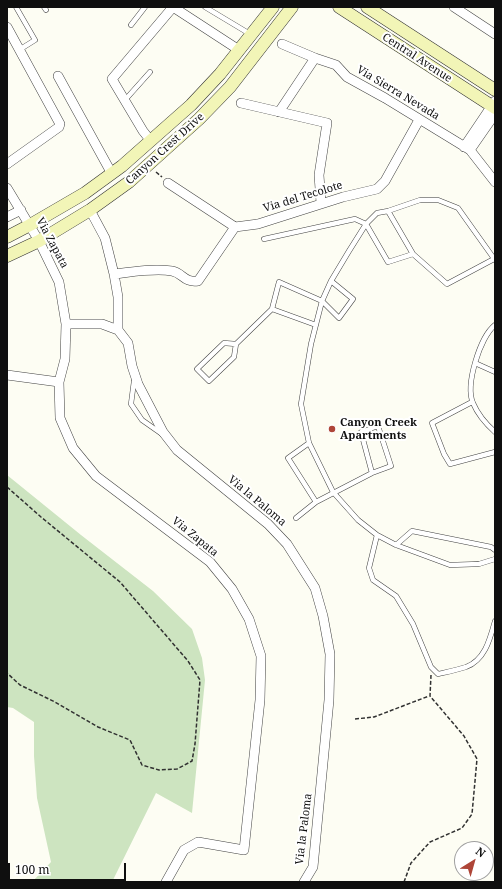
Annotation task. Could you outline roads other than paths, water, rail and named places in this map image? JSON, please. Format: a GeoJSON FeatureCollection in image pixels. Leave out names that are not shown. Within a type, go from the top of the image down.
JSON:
{"type":"FeatureCollection","features":[{"type":"Feature","properties":{"kind":"main road","name":"Canyon Crest Drive"},"geometry":{"type":"LineString","coordinates":[[7,237],[85,193],[112,174],[151,141],[191,105],[220,74],[273,7]]}},
{"type":"Feature","properties":{"kind":"main road","name":"Canyon Crest Drive"},"geometry":{"type":"LineString","coordinates":[[7,256],[39,241],[90,210],[129,182],[199,119],[230,87],[292,7]]}},
{"type":"Feature","properties":{"kind":"main road","name":"Central Avenue"},"geometry":{"type":"LineString","coordinates":[[339,7],[494,107]]}},
{"type":"Feature","properties":{"kind":"main road","name":"Central Avenue"},"geometry":{"type":"LineString","coordinates":[[367,7],[495,90]]}},
{"type":"Feature","properties":{"kind":"street"},"geometry":{"type":"LineString","coordinates":[[151,141],[143,131],[112,79],[173,7],[239,50]]}},
{"type":"Feature","properties":{"kind":"street"},"geometry":{"type":"LineString","coordinates":[[454,7],[495,34]]}},
{"type":"Feature","properties":{"kind":"street"},"geometry":{"type":"LineString","coordinates":[[7,27],[60,124],[59,127],[7,164]]}},
{"type":"Feature","properties":{"kind":"street","name":"Via Sierra Nevada"},"geometry":{"type":"LineString","coordinates":[[282,44],[336,65],[347,77],[385,98],[467,149],[495,182]]}},
{"type":"Feature","properties":{"kind":"street"},"geometry":{"type":"LineString","coordinates":[[279,112],[315,58]]}},
{"type":"Feature","properties":{"kind":"street"},"geometry":{"type":"LineString","coordinates":[[58,76],[112,174]]}},
{"type":"Feature","properties":{"kind":"street"},"geometry":{"type":"LineString","coordinates":[[241,103],[327,122],[319,175],[321,204]]}},
{"type":"Feature","properties":{"kind":"street"},"geometry":{"type":"LineString","coordinates":[[467,149],[494,107]]}},
{"type":"Feature","properties":{"kind":"street","name":"Via del Tecolote"},"geometry":{"type":"LineString","coordinates":[[234,227],[258,224],[321,204],[377,189],[385,181],[419,120]]}},
{"type":"Feature","properties":{"kind":"street"},"geometry":{"type":"LineString","coordinates":[[114,274],[144,270],[173,271],[190,282],[198,281],[234,227],[168,182]]}},
{"type":"Feature","properties":{"kind":"street","name":"Via Zapata"},"geometry":{"type":"LineString","coordinates":[[7,188],[39,241],[59,282],[66,324],[65,359],[59,382],[60,418],[73,448],[96,476],[210,562],[232,589],[249,619],[262,656],[260,700],[244,850],[198,842],[184,850],[166,882]]}},
{"type":"Feature","properties":{"kind":"street"},"geometry":{"type":"LineString","coordinates":[[7,217],[20,210]]}},
{"type":"Feature","properties":{"kind":"street"},"geometry":{"type":"LineString","coordinates":[[66,324],[102,324],[118,330],[118,297],[114,274],[105,238],[90,210]]}},
{"type":"Feature","properties":{"kind":"street","name":"Via la Paloma"},"geometry":{"type":"LineString","coordinates":[[118,330],[128,343],[138,384],[166,436],[177,450],[268,524],[287,544],[302,565],[315,588],[323,616],[330,654],[329,700],[313,867],[304,882]]}},
{"type":"Feature","properties":{"kind":"street"},"geometry":{"type":"LineString","coordinates":[[7,375],[59,382]]}},
{"type":"Feature","properties":{"kind":"lane"},"geometry":{"type":"LineString","coordinates":[[16,7],[36,40],[19,50]]}},
{"type":"Feature","properties":{"kind":"lane"},"geometry":{"type":"LineString","coordinates":[[131,24],[144,7]]}},
{"type":"Feature","properties":{"kind":"lane"},"geometry":{"type":"LineString","coordinates":[[204,7],[251,35]]}},
{"type":"Feature","properties":{"kind":"lane"},"geometry":{"type":"LineString","coordinates":[[125,100],[150,72]]}},
{"type":"Feature","properties":{"kind":"lane"},"geometry":{"type":"LineString","coordinates":[[388,211],[413,254],[447,284],[495,259],[458,208],[438,200],[420,200],[388,211],[377,213],[366,224],[331,281],[322,301],[311,344],[301,404],[309,443],[333,492],[358,520],[377,535],[396,545],[450,565],[479,564],[495,559]]}},
{"type":"Feature","properties":{"kind":"lane"},"geometry":{"type":"LineString","coordinates":[[264,239],[355,218],[366,224],[388,262],[413,254]]}},
{"type":"Feature","properties":{"kind":"lane"},"geometry":{"type":"LineString","coordinates":[[236,344],[224,343],[197,369],[209,381],[234,357],[236,344],[272,309],[279,282],[322,301],[339,318],[353,299],[331,281]]}},
{"type":"Feature","properties":{"kind":"lane"},"geometry":{"type":"LineString","coordinates":[[272,309],[316,325]]}},
{"type":"Feature","properties":{"kind":"lane"},"geometry":{"type":"LineString","coordinates":[[495,326],[481,347],[470,384],[472,402],[483,421],[495,432]]}},
{"type":"Feature","properties":{"kind":"lane"},"geometry":{"type":"LineString","coordinates":[[475,363],[495,372]]}},
{"type":"Feature","properties":{"kind":"lane"},"geometry":{"type":"LineString","coordinates":[[135,376],[131,404],[142,420],[166,436]]}},
{"type":"Feature","properties":{"kind":"lane"},"geometry":{"type":"LineString","coordinates":[[472,402],[432,423],[444,454],[450,464],[495,452]]}},
{"type":"Feature","properties":{"kind":"lane"},"geometry":{"type":"LineString","coordinates":[[296,518],[316,502],[333,492],[372,473],[391,466],[378,426],[361,432],[372,473]]}},
{"type":"Feature","properties":{"kind":"lane"},"geometry":{"type":"LineString","coordinates":[[309,443],[288,458],[316,502]]}},
{"type":"Feature","properties":{"kind":"lane"},"geometry":{"type":"LineString","coordinates":[[396,545],[412,531],[491,547],[495,550]]}},
{"type":"Feature","properties":{"kind":"lane"},"geometry":{"type":"LineString","coordinates":[[377,535],[369,568],[373,580],[396,596],[413,624],[432,668],[438,674],[468,667],[483,655],[490,641],[495,621]]}},
{"type":"Feature","properties":{"kind":"place","name":"Canyon Creek Apartments"},"geometry":{"type":"Point","coordinates":[332,429]}}]}
